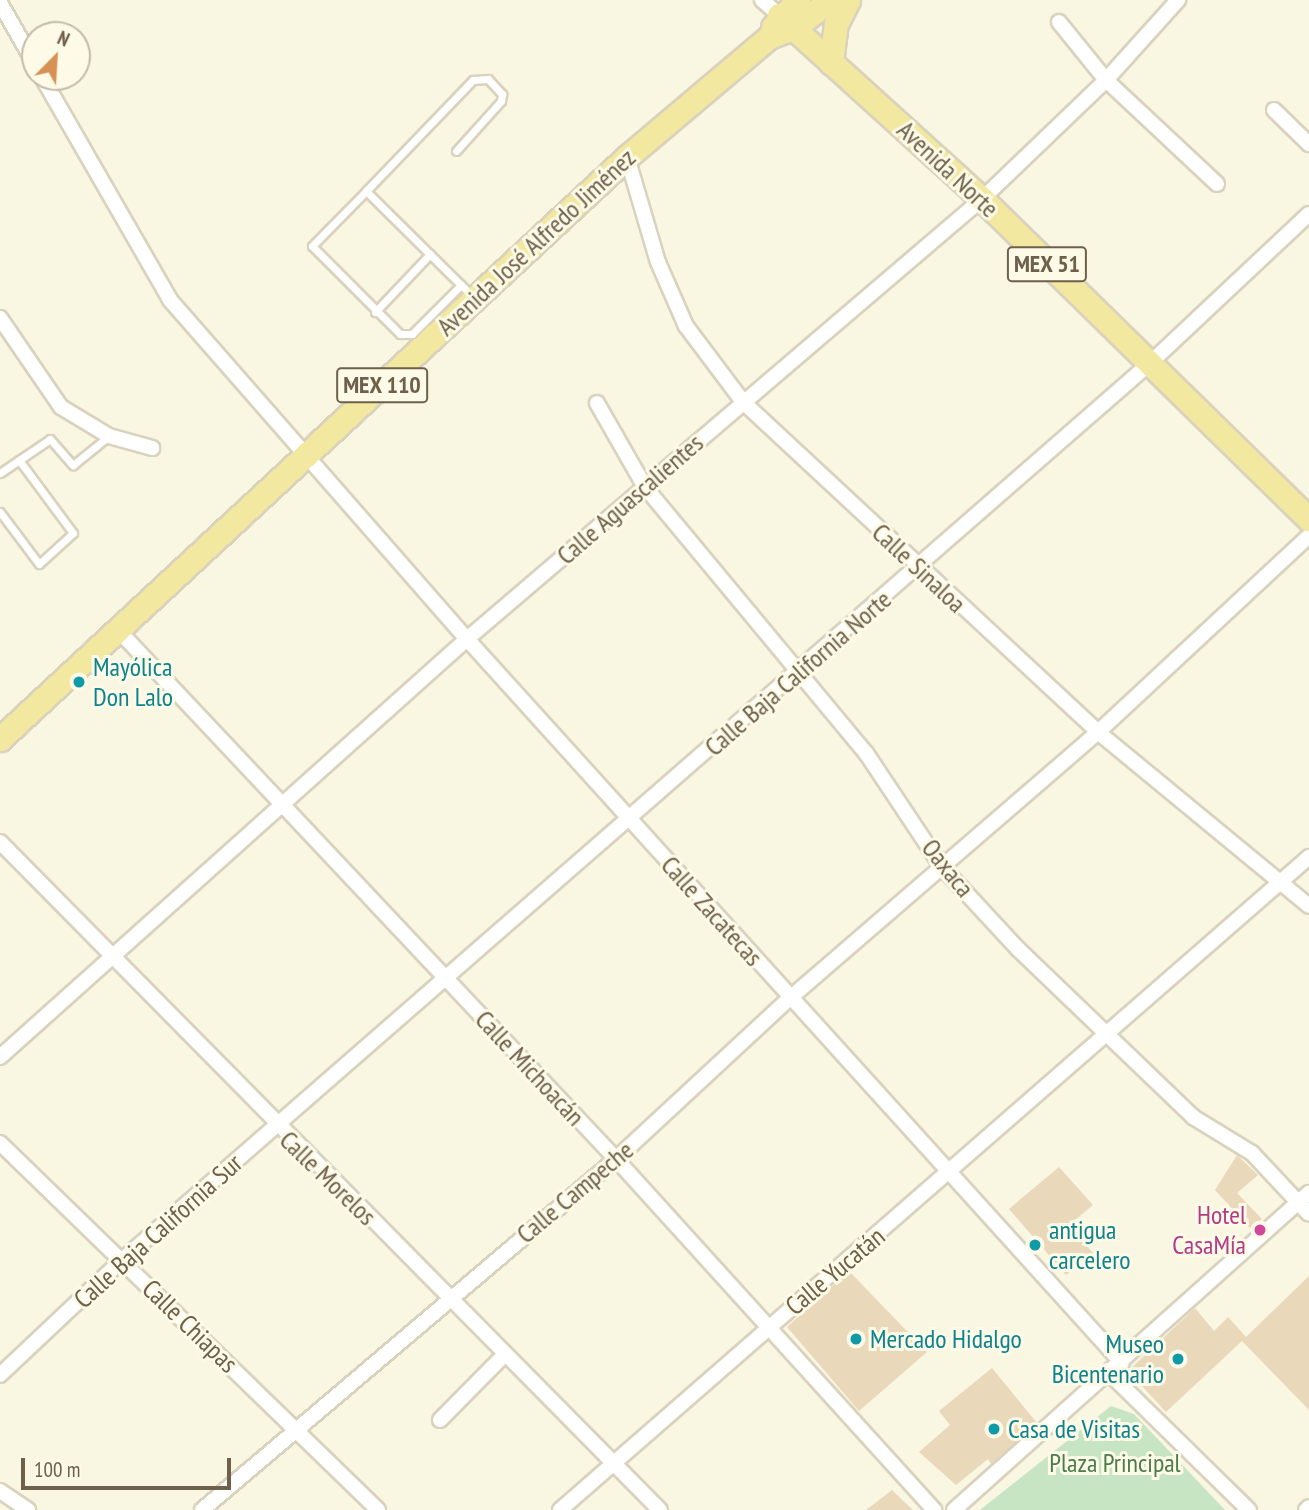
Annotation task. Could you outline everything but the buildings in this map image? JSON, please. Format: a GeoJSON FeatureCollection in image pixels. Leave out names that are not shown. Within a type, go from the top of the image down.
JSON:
{"type":"FeatureCollection","features":[{"type":"Feature","properties":{"kind":"main road"},"geometry":{"type":"LineString","coordinates":[[778,14],[798,0]]}},
{"type":"Feature","properties":{"kind":"main road"},"geometry":{"type":"LineString","coordinates":[[778,14],[831,0]]}},
{"type":"Feature","properties":{"kind":"main road"},"geometry":{"type":"LineString","coordinates":[[831,63],[836,24],[848,0]]}},
{"type":"Feature","properties":{"kind":"main road","name":"Avenida José Alfredo Jiménez"},"geometry":{"type":"LineString","coordinates":[[0,738],[309,453],[468,292],[769,37],[778,14]]}},
{"type":"Feature","properties":{"kind":"main road","name":"Avenida Norte"},"geometry":{"type":"LineString","coordinates":[[778,14],[982,199],[1309,519]]}},
{"type":"Feature","properties":{"kind":"street","name":"Calle Aguascalientes"},"geometry":{"type":"LineString","coordinates":[[0,1057],[285,807],[467,639],[982,199],[1106,80],[1178,0]]}},
{"type":"Feature","properties":{"kind":"street"},"geometry":{"type":"LineString","coordinates":[[0,3],[21,40]]}},
{"type":"Feature","properties":{"kind":"street"},"geometry":{"type":"LineString","coordinates":[[1059,22],[1106,80],[1217,184]]}},
{"type":"Feature","properties":{"kind":"street","name":"Calle Zacatecas"},"geometry":{"type":"LineString","coordinates":[[50,91],[170,300],[309,453],[467,639],[1122,1363]]}},
{"type":"Feature","properties":{"kind":"street"},"geometry":{"type":"LineString","coordinates":[[1273,110],[1309,144]]}},
{"type":"Feature","properties":{"kind":"street","name":"Calle Sinaloa"},"geometry":{"type":"LineString","coordinates":[[627,157],[658,262],[686,326],[743,402],[1098,732],[1309,906]]}},
{"type":"Feature","properties":{"kind":"street","name":"Calle Baja California Norte"},"geometry":{"type":"LineString","coordinates":[[445,978],[919,568],[1149,364],[1309,214]]}},
{"type":"Feature","properties":{"kind":"street"},"geometry":{"type":"LineString","coordinates":[[0,318],[61,407],[109,436],[152,448]]}},
{"type":"Feature","properties":{"kind":"street","name":"Oaxaca"},"geometry":{"type":"LineString","coordinates":[[597,403],[645,487],[866,753],[942,867],[1018,949],[1109,1031],[1194,1117],[1252,1153],[1304,1198],[1309,1214]]}},
{"type":"Feature","properties":{"kind":"street","name":"Calle Campeche"},"geometry":{"type":"LineString","coordinates":[[202,1510],[616,1158],[790,998],[1098,732],[1309,537]]}},
{"type":"Feature","properties":{"kind":"street","name":"Calle Michoacán"},"geometry":{"type":"LineString","coordinates":[[119,631],[616,1158],[934,1510]]}},
{"type":"Feature","properties":{"kind":"street","name":"Calle Morelos"},"geometry":{"type":"LineString","coordinates":[[0,842],[112,961],[276,1127],[660,1510]]}},
{"type":"Feature","properties":{"kind":"street","name":"Calle Yucatán"},"geometry":{"type":"LineString","coordinates":[[560,1510],[952,1172],[1277,881],[1309,857]]}},
{"type":"Feature","properties":{"kind":"street","name":"Calle Baja California Sur"},"geometry":{"type":"LineString","coordinates":[[0,1375],[121,1261],[445,978]]}},
{"type":"Feature","properties":{"kind":"street","name":"Calle Chiapas"},"geometry":{"type":"LineString","coordinates":[[0,1143],[379,1510]]}},
{"type":"Feature","properties":{"kind":"street"},"geometry":{"type":"LineString","coordinates":[[954,1510],[1111,1375],[1304,1198]]}},
{"type":"Feature","properties":{"kind":"street"},"geometry":{"type":"LineString","coordinates":[[439,1420],[505,1354]]}},
{"type":"Feature","properties":{"kind":"street"},"geometry":{"type":"LineString","coordinates":[[1111,1375],[1249,1510]]}},
{"type":"Feature","properties":{"kind":"street"},"geometry":{"type":"LineString","coordinates":[[0,1491],[28,1510]]}},
{"type":"Feature","properties":{"kind":"lane"},"geometry":{"type":"LineString","coordinates":[[366,191],[468,292],[412,334],[392,331],[312,246],[474,80],[488,79],[502,94],[501,101],[456,151]]}},
{"type":"Feature","properties":{"kind":"lane"},"geometry":{"type":"LineString","coordinates":[[374,312],[430,254]]}},
{"type":"Feature","properties":{"kind":"lane"},"geometry":{"type":"LineString","coordinates":[[0,472],[50,439],[73,465],[109,436]]}},
{"type":"Feature","properties":{"kind":"lane"},"geometry":{"type":"LineString","coordinates":[[0,512],[39,564],[73,533],[19,460]]}},
{"type":"Feature","properties":{"kind":"green space","name":"Plaza Principal"},"geometry":{"type":"Polygon","coordinates":[[[1111,1406],[1134,1414],[1225,1510],[980,1510],[1111,1406]]]}},
{"type":"Feature","properties":{"kind":"place","name":"Mayólica Don Lalo"},"geometry":{"type":"Point","coordinates":[79,682]}},
{"type":"Feature","properties":{"kind":"place","name":"Hotel CasaMía"},"geometry":{"type":"Point","coordinates":[1260,1230]}},
{"type":"Feature","properties":{"kind":"place","name":"antigua carcelero"},"geometry":{"type":"Point","coordinates":[1035,1245]}},
{"type":"Feature","properties":{"kind":"place","name":"Mercado Hidalgo"},"geometry":{"type":"Point","coordinates":[856,1339]}},
{"type":"Feature","properties":{"kind":"place","name":"Museo Bicentenario"},"geometry":{"type":"Point","coordinates":[1178,1359]}},
{"type":"Feature","properties":{"kind":"place","name":"Casa de Visitas"},"geometry":{"type":"Point","coordinates":[994,1429]}}]}
